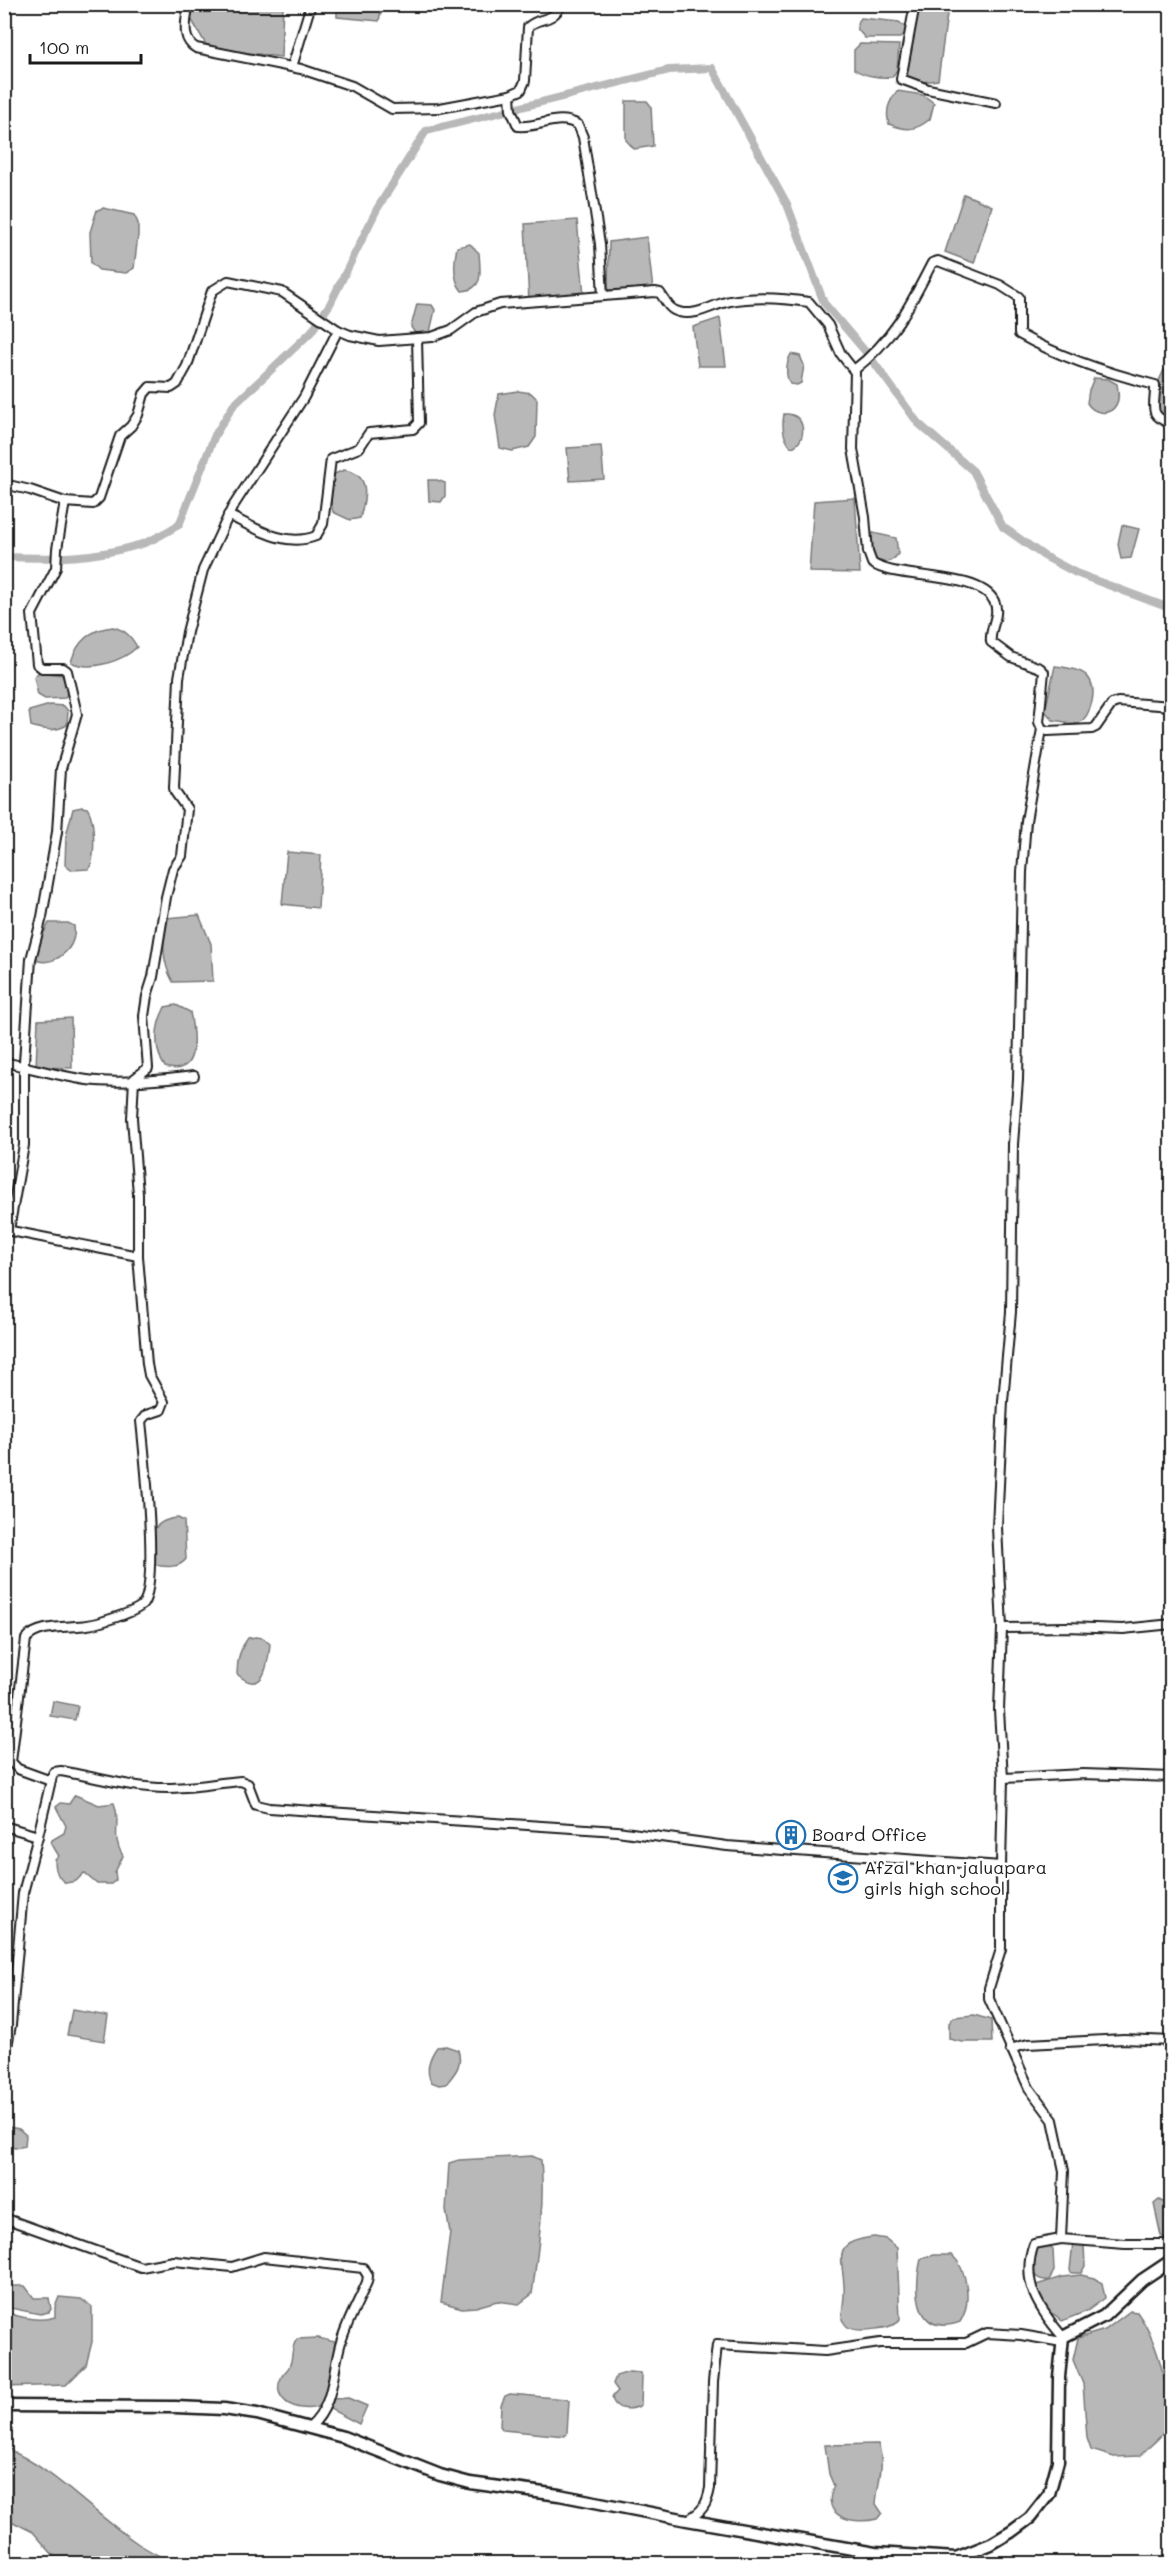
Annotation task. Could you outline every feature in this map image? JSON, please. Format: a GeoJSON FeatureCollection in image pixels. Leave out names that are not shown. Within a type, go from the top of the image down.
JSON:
{"type":"FeatureCollection","features":[{"type":"Feature","properties":{"kind":"main road"},"geometry":{"type":"LineString","coordinates":[[4,2406],[224,2409],[310,2427],[343,2437],[440,2475],[470,2483],[559,2494],[687,2520],[875,2553],[956,2558],[991,2544],[1030,2518],[1049,2494],[1058,2461],[1062,2339],[1104,2316],[1142,2280],[1172,2260]]}},
{"type":"Feature","properties":{"kind":"street"},"geometry":{"type":"LineString","coordinates":[[188,4],[185,36],[192,46],[292,67],[352,86],[392,109],[440,108],[510,95],[521,90],[525,81],[528,27],[548,20],[562,4]]}},
{"type":"Feature","properties":{"kind":"street"},"geometry":{"type":"LineString","coordinates":[[292,67],[311,4]]}},
{"type":"Feature","properties":{"kind":"street"},"geometry":{"type":"LineString","coordinates":[[915,4],[902,79],[928,89],[996,103]]}},
{"type":"Feature","properties":{"kind":"street"},"geometry":{"type":"LineString","coordinates":[[510,95],[511,110],[518,126],[525,127],[562,119],[578,125],[584,145],[600,244],[603,296]]}},
{"type":"Feature","properties":{"kind":"street"},"geometry":{"type":"LineString","coordinates":[[854,370],[877,351],[894,331],[932,263],[938,261],[1000,285],[1019,297],[1018,332],[1023,336],[1100,370],[1155,385],[1155,414],[1159,419],[1172,424]]}},
{"type":"Feature","properties":{"kind":"street"},"geometry":{"type":"LineString","coordinates":[[4,484],[65,502],[93,504],[99,498],[120,436],[131,426],[138,415],[144,394],[150,387],[171,388],[181,377],[213,289],[228,281],[282,292],[338,330],[379,341],[432,337],[451,330],[476,312],[500,304],[660,293],[672,309],[690,313],[729,301],[759,298],[780,297],[809,302],[828,325],[841,354],[854,370],[856,382],[853,449],[863,504],[869,557],[875,565],[943,577],[982,590],[996,603],[997,613],[991,642],[1011,657],[1040,668],[1044,672],[1039,722],[1042,729],[1026,821],[1022,872],[1018,1080],[1013,1144],[1011,1312],[1003,1401],[997,1527],[1002,1628],[999,1710],[1003,1778],[1000,1866],[1001,1949],[989,1988],[989,1999],[1029,2088],[1053,2120],[1064,2172],[1061,2239]]}},
{"type":"Feature","properties":{"kind":"street"},"geometry":{"type":"LineString","coordinates":[[51,1781],[18,1769],[11,1762],[26,1639],[31,1633],[41,1630],[90,1625],[136,1609],[143,1604],[147,1595],[149,1497],[141,1420],[146,1415],[161,1410],[164,1402],[149,1375],[147,1364],[138,1256],[138,1194],[132,1119],[134,1079],[148,1068],[144,1016],[147,996],[153,977],[166,897],[173,869],[182,856],[185,836],[187,809],[174,788],[179,678],[187,632],[203,570],[228,516],[304,397],[338,330]]}},
{"type":"Feature","properties":{"kind":"street"},"geometry":{"type":"LineString","coordinates":[[228,516],[258,531],[277,537],[295,539],[316,537],[323,524],[331,459],[359,448],[369,433],[413,429],[419,423],[417,338]]}},
{"type":"Feature","properties":{"kind":"street"},"geometry":{"type":"LineString","coordinates":[[65,502],[56,568],[32,614],[33,640],[38,666],[63,668],[67,671],[77,714],[61,769],[57,832],[42,917],[31,959],[24,1067],[24,1145],[7,1230],[138,1256]]}},
{"type":"Feature","properties":{"kind":"street"},"geometry":{"type":"LineString","coordinates":[[1042,729],[1096,728],[1112,704],[1118,702],[1172,706]]}},
{"type":"Feature","properties":{"kind":"street"},"geometry":{"type":"LineString","coordinates":[[4,1062],[91,1080],[167,1080],[194,1076]]}},
{"type":"Feature","properties":{"kind":"street"},"geometry":{"type":"LineString","coordinates":[[1002,1628],[1123,1629],[1172,1624]]}},
{"type":"Feature","properties":{"kind":"street"},"geometry":{"type":"LineString","coordinates":[[4,2063],[11,2025],[23,1893],[54,1772],[61,1771],[139,1786],[164,1788],[191,1788],[241,1781],[248,1784],[256,1805],[269,1809],[617,1831],[727,1846],[1000,1866]]}},
{"type":"Feature","properties":{"kind":"street"},"geometry":{"type":"LineString","coordinates":[[1003,1778],[1083,1773],[1172,1777]]}},
{"type":"Feature","properties":{"kind":"street"},"geometry":{"type":"LineString","coordinates":[[4,1826],[38,1836]]}},
{"type":"Feature","properties":{"kind":"street"},"geometry":{"type":"LineString","coordinates":[[1010,2049],[1028,2044],[1124,2039],[1172,2041]]}},
{"type":"Feature","properties":{"kind":"street"},"geometry":{"type":"LineString","coordinates":[[4,2218],[141,2267],[174,2261],[232,2267],[264,2257],[363,2268],[368,2276],[367,2282],[341,2341],[335,2377],[322,2414],[310,2427]]}},
{"type":"Feature","properties":{"kind":"street"},"geometry":{"type":"LineString","coordinates":[[1062,2339],[1035,2300],[1030,2258],[1035,2243],[1061,2239],[1125,2244],[1172,2244]]}},
{"type":"Feature","properties":{"kind":"street"},"geometry":{"type":"LineString","coordinates":[[687,2520],[703,2510],[708,2502],[713,2382],[717,2345],[825,2351],[880,2343],[966,2343],[987,2333],[1062,2339]]}},
{"type":"Feature","properties":{"kind":"shaded area"},"geometry":{"type":"Polygon","coordinates":[[[192,5],[283,5],[281,57],[208,48],[190,17],[192,5]]]}},
{"type":"Feature","properties":{"kind":"shaded area"},"geometry":{"type":"Polygon","coordinates":[[[337,5],[382,5],[379,21],[337,17],[337,5]]]}},
{"type":"Feature","properties":{"kind":"shaded area"},"geometry":{"type":"Polygon","coordinates":[[[919,5],[945,9],[947,14],[938,80],[921,82],[907,77],[919,5]]]}},
{"type":"Feature","properties":{"kind":"shaded area"},"geometry":{"type":"Polygon","coordinates":[[[861,18],[899,22],[905,27],[906,33],[900,38],[865,38],[858,30],[857,23],[861,18]]]}},
{"type":"Feature","properties":{"kind":"shaded area"},"geometry":{"type":"Polygon","coordinates":[[[860,44],[899,45],[897,70],[892,77],[872,76],[854,69],[854,50],[860,44]]]}},
{"type":"Feature","properties":{"kind":"shaded area"},"geometry":{"type":"Polygon","coordinates":[[[897,91],[923,95],[934,103],[930,119],[911,129],[889,124],[888,106],[897,91]]]}},
{"type":"Feature","properties":{"kind":"shaded area"},"geometry":{"type":"Polygon","coordinates":[[[626,101],[647,101],[651,106],[653,146],[634,149],[626,140],[626,101]]]}},
{"type":"Feature","properties":{"kind":"shaded area"},"geometry":{"type":"Polygon","coordinates":[[[964,194],[992,206],[974,263],[945,252],[964,194]]]}},
{"type":"Feature","properties":{"kind":"shaded area"},"geometry":{"type":"Polygon","coordinates":[[[103,208],[134,215],[138,223],[134,268],[126,273],[99,270],[91,263],[90,232],[97,210],[103,208]]]}},
{"type":"Feature","properties":{"kind":"shaded area"},"geometry":{"type":"Polygon","coordinates":[[[577,220],[584,295],[529,302],[525,224],[577,220]]]}},
{"type":"Feature","properties":{"kind":"shaded area"},"geometry":{"type":"Polygon","coordinates":[[[647,237],[653,290],[608,290],[609,242],[647,237]]]}},
{"type":"Feature","properties":{"kind":"shaded area"},"geometry":{"type":"Polygon","coordinates":[[[470,244],[479,253],[479,278],[475,287],[462,291],[455,275],[456,252],[457,247],[470,244]]]}},
{"type":"Feature","properties":{"kind":"shaded area"},"geometry":{"type":"Polygon","coordinates":[[[417,304],[432,305],[435,310],[430,332],[415,333],[411,327],[417,304]]]}},
{"type":"Feature","properties":{"kind":"shaded area"},"geometry":{"type":"Polygon","coordinates":[[[720,318],[726,366],[698,366],[693,327],[720,318]]]}},
{"type":"Feature","properties":{"kind":"shaded area"},"geometry":{"type":"Polygon","coordinates":[[[791,354],[800,356],[804,365],[801,383],[797,385],[790,384],[787,377],[787,365],[791,354]]]}},
{"type":"Feature","properties":{"kind":"shaded area"},"geometry":{"type":"Polygon","coordinates":[[[1171,369],[1171,419],[1162,417],[1155,408],[1157,385],[1164,370],[1171,369]]]}},
{"type":"Feature","properties":{"kind":"shaded area"},"geometry":{"type":"Polygon","coordinates":[[[1094,378],[1108,379],[1117,384],[1118,400],[1113,409],[1101,412],[1093,409],[1087,403],[1094,378]]]}},
{"type":"Feature","properties":{"kind":"shaded area"},"geometry":{"type":"Polygon","coordinates":[[[518,391],[531,393],[537,399],[536,437],[529,447],[512,451],[500,448],[495,415],[499,394],[518,391]]]}},
{"type":"Feature","properties":{"kind":"shaded area"},"geometry":{"type":"Polygon","coordinates":[[[784,414],[792,415],[801,423],[800,440],[791,447],[784,431],[784,414]]]}},
{"type":"Feature","properties":{"kind":"shaded area"},"geometry":{"type":"Polygon","coordinates":[[[601,446],[604,479],[570,481],[567,448],[601,446]]]}},
{"type":"Feature","properties":{"kind":"shaded area"},"geometry":{"type":"Polygon","coordinates":[[[344,470],[353,472],[363,481],[365,495],[360,518],[350,520],[333,512],[332,475],[344,470]]]}},
{"type":"Feature","properties":{"kind":"shaded area"},"geometry":{"type":"Polygon","coordinates":[[[428,480],[445,483],[445,496],[441,502],[429,501],[428,480]]]}},
{"type":"Feature","properties":{"kind":"shaded area"},"geometry":{"type":"Polygon","coordinates":[[[855,498],[860,573],[809,572],[814,501],[855,498]]]}},
{"type":"Feature","properties":{"kind":"shaded area"},"geometry":{"type":"Polygon","coordinates":[[[1122,525],[1139,529],[1131,558],[1121,559],[1118,544],[1122,525]]]}},
{"type":"Feature","properties":{"kind":"shaded area"},"geometry":{"type":"Polygon","coordinates":[[[873,533],[896,538],[898,554],[892,560],[886,562],[871,559],[870,542],[873,533]]]}},
{"type":"Feature","properties":{"kind":"shaded area"},"geometry":{"type":"Polygon","coordinates":[[[113,627],[127,634],[137,647],[123,657],[106,664],[87,666],[71,662],[77,648],[86,638],[98,630],[113,627]]]}},
{"type":"Feature","properties":{"kind":"shaded area"},"geometry":{"type":"Polygon","coordinates":[[[1055,666],[1080,672],[1091,681],[1093,695],[1090,709],[1078,724],[1053,720],[1045,711],[1055,666]]]}},
{"type":"Feature","properties":{"kind":"shaded area"},"geometry":{"type":"Polygon","coordinates":[[[39,672],[62,675],[68,691],[65,698],[45,699],[38,695],[34,677],[39,672]]]}},
{"type":"Feature","properties":{"kind":"shaded area"},"geometry":{"type":"Polygon","coordinates":[[[50,705],[64,706],[68,711],[67,725],[49,730],[31,726],[29,711],[50,705]]]}},
{"type":"Feature","properties":{"kind":"shaded area"},"geometry":{"type":"Polygon","coordinates":[[[87,808],[92,820],[93,856],[89,869],[71,870],[65,865],[66,836],[73,809],[87,808]]]}},
{"type":"Feature","properties":{"kind":"shaded area"},"geometry":{"type":"Polygon","coordinates":[[[287,852],[321,855],[318,908],[282,904],[287,852]]]}},
{"type":"Feature","properties":{"kind":"shaded area"},"geometry":{"type":"Polygon","coordinates":[[[199,915],[211,944],[213,981],[173,982],[166,966],[164,951],[166,918],[199,915]]]}},
{"type":"Feature","properties":{"kind":"shaded area"},"geometry":{"type":"Polygon","coordinates":[[[49,923],[68,923],[74,926],[72,941],[69,948],[59,957],[45,962],[38,961],[34,951],[49,923]]]}},
{"type":"Feature","properties":{"kind":"shaded area"},"geometry":{"type":"Polygon","coordinates":[[[176,1005],[190,1012],[193,1031],[190,1060],[185,1066],[177,1069],[165,1067],[157,1045],[157,1029],[165,1007],[176,1005]]]}},
{"type":"Feature","properties":{"kind":"shaded area"},"geometry":{"type":"Polygon","coordinates":[[[71,1018],[72,1068],[36,1067],[38,1020],[71,1018]]]}},
{"type":"Feature","properties":{"kind":"shaded area"},"geometry":{"type":"Polygon","coordinates":[[[178,1518],[184,1521],[186,1559],[172,1566],[154,1564],[150,1547],[152,1533],[161,1523],[178,1518]]]}},
{"type":"Feature","properties":{"kind":"shaded area"},"geometry":{"type":"Polygon","coordinates":[[[248,1638],[263,1638],[270,1644],[263,1676],[253,1682],[237,1674],[237,1669],[245,1642],[248,1638]]]}},
{"type":"Feature","properties":{"kind":"shaded area"},"geometry":{"type":"Polygon","coordinates":[[[53,1701],[78,1706],[75,1720],[50,1716],[53,1701]]]}},
{"type":"Feature","properties":{"kind":"shaded area"},"geometry":{"type":"Polygon","coordinates":[[[75,1795],[99,1805],[114,1803],[117,1817],[117,1842],[123,1856],[115,1872],[116,1880],[111,1884],[97,1884],[84,1873],[76,1881],[66,1883],[57,1873],[55,1860],[59,1856],[51,1843],[64,1833],[66,1826],[56,1807],[61,1803],[69,1804],[75,1795]]]}},
{"type":"Feature","properties":{"kind":"shaded area"},"geometry":{"type":"Polygon","coordinates":[[[72,2010],[108,2016],[104,2041],[67,2035],[72,2010]]]}},
{"type":"Feature","properties":{"kind":"shaded area"},"geometry":{"type":"Polygon","coordinates":[[[974,2015],[991,2020],[992,2042],[962,2042],[949,2039],[949,2023],[954,2017],[974,2015]]]}},
{"type":"Feature","properties":{"kind":"shaded area"},"geometry":{"type":"Polygon","coordinates":[[[446,2046],[458,2050],[460,2060],[446,2084],[439,2085],[431,2082],[428,2073],[429,2064],[437,2047],[446,2046]]]}},
{"type":"Feature","properties":{"kind":"shaded area"},"geometry":{"type":"Polygon","coordinates":[[[5,2128],[19,2129],[26,2135],[25,2146],[15,2148],[5,2144],[5,2128]]]}},
{"type":"Feature","properties":{"kind":"shaded area"},"geometry":{"type":"Polygon","coordinates":[[[532,2156],[541,2160],[542,2194],[532,2294],[519,2304],[497,2301],[462,2308],[441,2302],[450,2232],[446,2210],[449,2163],[459,2160],[532,2156]]]}},
{"type":"Feature","properties":{"kind":"shaded area"},"geometry":{"type":"Polygon","coordinates":[[[1159,2200],[1171,2206],[1171,2240],[1161,2236],[1154,2204],[1159,2200]]]}},
{"type":"Feature","properties":{"kind":"shaded area"},"geometry":{"type":"Polygon","coordinates":[[[874,2237],[886,2239],[897,2248],[900,2320],[883,2328],[853,2329],[847,2327],[842,2319],[844,2290],[842,2251],[851,2242],[874,2237]]]}},
{"type":"Feature","properties":{"kind":"shaded area"},"geometry":{"type":"Polygon","coordinates":[[[1073,2242],[1080,2242],[1084,2245],[1085,2266],[1081,2273],[1071,2273],[1070,2270],[1073,2242]]]}},
{"type":"Feature","properties":{"kind":"shaded area"},"geometry":{"type":"Polygon","coordinates":[[[1046,2244],[1053,2249],[1054,2271],[1049,2280],[1042,2280],[1035,2274],[1032,2264],[1036,2248],[1046,2244]]]}},
{"type":"Feature","properties":{"kind":"shaded area"},"geometry":{"type":"Polygon","coordinates":[[[934,2255],[952,2255],[962,2269],[967,2297],[964,2315],[960,2322],[945,2325],[934,2323],[926,2317],[921,2308],[918,2284],[921,2259],[934,2255]]]}},
{"type":"Feature","properties":{"kind":"shaded area"},"geometry":{"type":"Polygon","coordinates":[[[1081,2275],[1094,2278],[1102,2283],[1105,2298],[1087,2311],[1062,2321],[1045,2311],[1038,2300],[1036,2285],[1062,2277],[1081,2275]]]}},
{"type":"Feature","properties":{"kind":"shaded area"},"geometry":{"type":"Polygon","coordinates":[[[5,2286],[25,2286],[34,2298],[49,2298],[51,2309],[49,2312],[40,2314],[5,2307],[5,2286]]]}},
{"type":"Feature","properties":{"kind":"shaded area"},"geometry":{"type":"Polygon","coordinates":[[[59,2297],[81,2299],[92,2307],[92,2342],[86,2365],[66,2385],[5,2387],[5,2313],[49,2319],[55,2317],[55,2307],[59,2297]]]}},
{"type":"Feature","properties":{"kind":"shaded area"},"geometry":{"type":"Polygon","coordinates":[[[1130,2311],[1137,2312],[1157,2354],[1166,2388],[1166,2420],[1163,2433],[1140,2456],[1114,2457],[1091,2450],[1087,2438],[1083,2384],[1073,2360],[1078,2338],[1105,2330],[1130,2311]]]}},
{"type":"Feature","properties":{"kind":"shaded area"},"geometry":{"type":"Polygon","coordinates":[[[318,2338],[335,2342],[336,2351],[324,2404],[313,2408],[290,2405],[282,2398],[279,2384],[289,2367],[294,2346],[297,2339],[318,2338]]]}},
{"type":"Feature","properties":{"kind":"shaded area"},"geometry":{"type":"Polygon","coordinates":[[[629,2372],[640,2373],[642,2376],[641,2405],[633,2408],[619,2407],[613,2402],[612,2397],[618,2391],[613,2384],[616,2376],[629,2372]]]}},
{"type":"Feature","properties":{"kind":"shaded area"},"geometry":{"type":"Polygon","coordinates":[[[510,2394],[569,2401],[565,2436],[503,2430],[500,2426],[501,2405],[505,2396],[510,2394]]]}},
{"type":"Feature","properties":{"kind":"shaded area"},"geometry":{"type":"Polygon","coordinates":[[[348,2398],[367,2406],[359,2424],[330,2409],[334,2399],[348,2398]]]}},
{"type":"Feature","properties":{"kind":"shaded area"},"geometry":{"type":"Polygon","coordinates":[[[878,2444],[881,2466],[876,2504],[882,2513],[877,2519],[868,2521],[858,2521],[841,2516],[831,2505],[834,2486],[829,2474],[825,2445],[878,2444]]]}},
{"type":"Feature","properties":{"kind":"shaded area"},"geometry":{"type":"Polygon","coordinates":[[[5,2448],[40,2467],[120,2531],[141,2546],[173,2563],[60,2563],[33,2532],[5,2518],[5,2448]]]}},
{"type":"Feature","properties":{"kind":"waterway"},"geometry":{"type":"LineString","coordinates":[[4,557],[39,558],[91,555],[125,549],[147,542],[179,525],[215,435],[233,406],[311,332],[330,304],[377,209],[426,131],[669,70],[712,68],[787,204],[824,303],[870,357],[918,423],[973,471],[1003,527],[1044,556],[1076,573],[1172,609]]}},
{"type":"Feature","properties":{"kind":"place","name":"Board Office"},"geometry":{"type":"Point","coordinates":[791,1835]}},
{"type":"Feature","properties":{"kind":"place","name":"Afzal khan jaluapara girls high school"},"geometry":{"type":"Point","coordinates":[843,1878]}}]}
